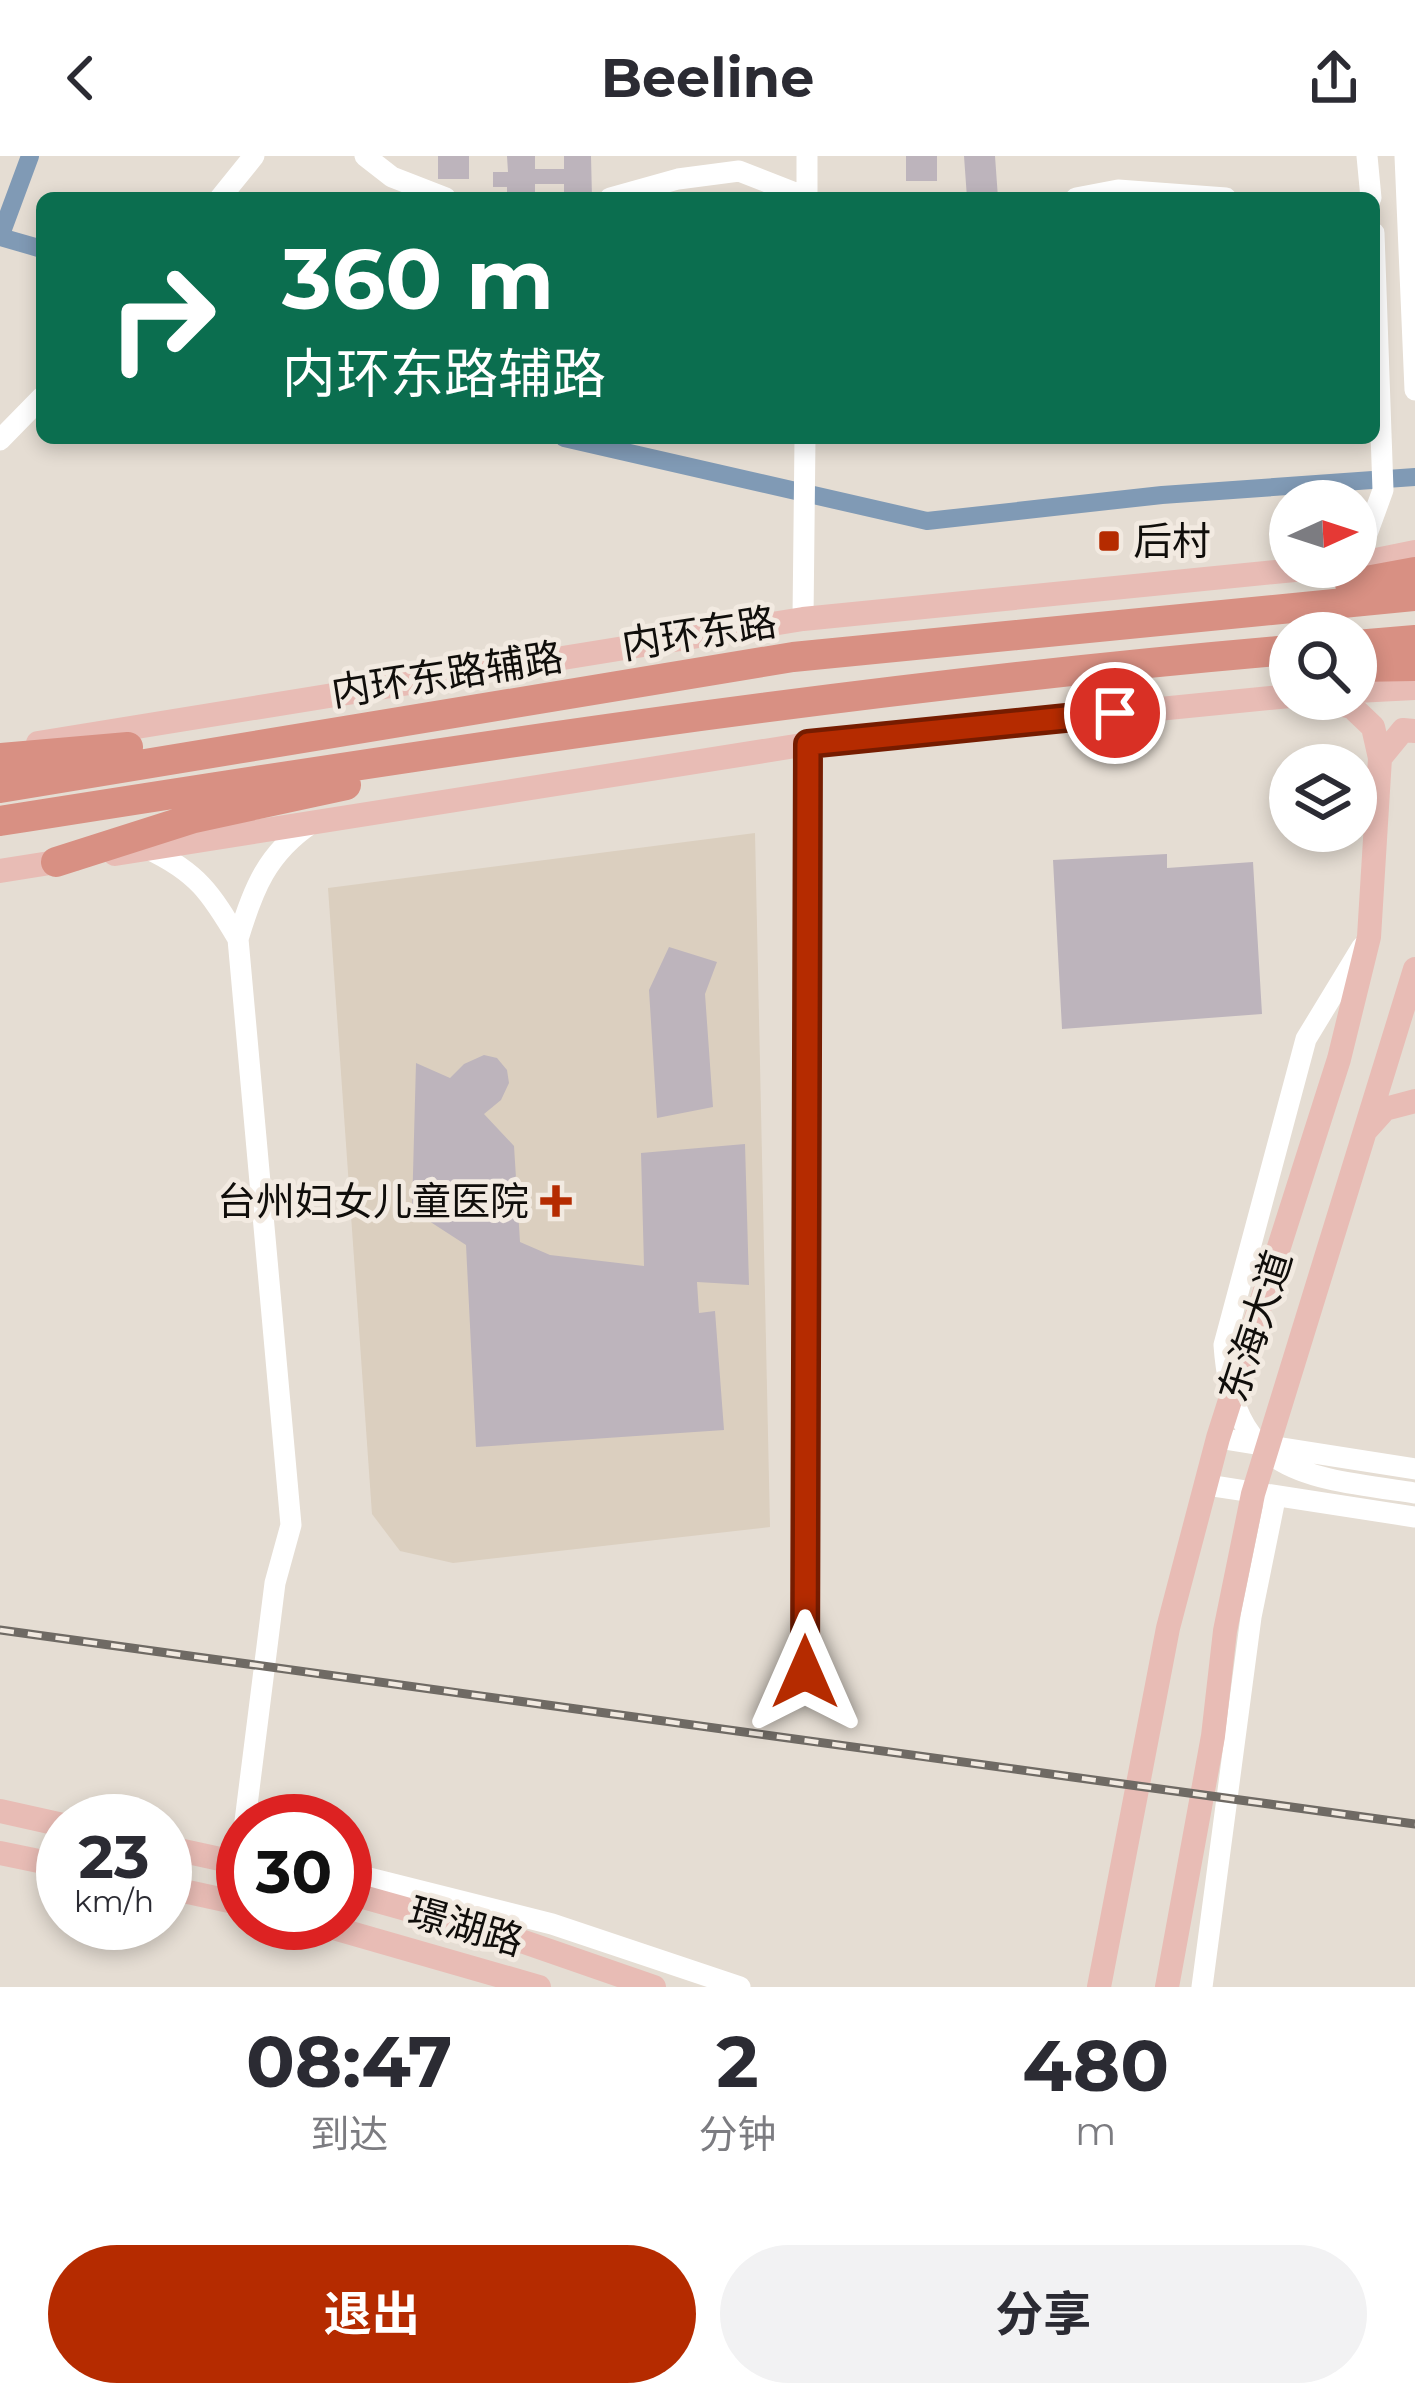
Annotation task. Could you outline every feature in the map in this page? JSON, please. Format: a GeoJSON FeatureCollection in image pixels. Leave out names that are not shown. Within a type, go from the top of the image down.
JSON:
{"type":"FeatureCollection","features":[{"type":"Feature","properties":{"kind":"highway"},"geometry":{"type":"LineString","coordinates":[[1144,622],[1415,572]]}},
{"type":"Feature","properties":{"kind":"highway","name":"内环东路"},"geometry":{"type":"LineString","coordinates":[[0,788],[793,657],[1415,596]]}},
{"type":"Feature","properties":{"kind":"highway"},"geometry":{"type":"LineString","coordinates":[[1377,643],[1415,640]]}},
{"type":"Feature","properties":{"kind":"highway","name":"内环东路"},"geometry":{"type":"LineString","coordinates":[[0,820],[452,749],[1078,668],[1269,652]]}},
{"type":"Feature","properties":{"kind":"highway"},"geometry":{"type":"LineString","coordinates":[[1377,667],[1415,666]]}},
{"type":"Feature","properties":{"kind":"highway"},"geometry":{"type":"LineString","coordinates":[[1078,668],[1269,669]]}},
{"type":"Feature","properties":{"kind":"highway"},"geometry":{"type":"LineString","coordinates":[[0,754],[296,737]]}},
{"type":"Feature","properties":{"kind":"highway"},"geometry":{"type":"LineString","coordinates":[[56,862],[194,818],[372,779],[452,749]]}},
{"type":"Feature","properties":{"kind":"main road"},"geometry":{"type":"LineString","coordinates":[[1377,560],[1415,552]]}},
{"type":"Feature","properties":{"kind":"main road","name":"内环东路辅路"},"geometry":{"type":"LineString","coordinates":[[0,754],[185,716],[803,619],[1269,573]]}},
{"type":"Feature","properties":{"kind":"main road"},"geometry":{"type":"LineString","coordinates":[[1377,691],[1415,688]]}},
{"type":"Feature","properties":{"kind":"main road"},"geometry":{"type":"LineString","coordinates":[[0,871],[808,744],[1269,698]]}},
{"type":"Feature","properties":{"kind":"main road"},"geometry":{"type":"LineString","coordinates":[[1366,720],[1373,727],[1380,758]]}},
{"type":"Feature","properties":{"kind":"main road"},"geometry":{"type":"LineString","coordinates":[[1380,758],[1403,730],[1415,731]]}},
{"type":"Feature","properties":{"kind":"main road","name":"东海大道"},"geometry":{"type":"LineString","coordinates":[[1099,1987],[1168,1628],[1218,1438],[1340,1059],[1369,937],[1380,758]]}},
{"type":"Feature","properties":{"kind":"main road","name":"东海大道"},"geometry":{"type":"LineString","coordinates":[[1167,1987],[1213,1736],[1226,1631],[1264,1496],[1265,1448],[1361,1135],[1403,1020],[1415,969]]}},
{"type":"Feature","properties":{"kind":"main road"},"geometry":{"type":"LineString","coordinates":[[1403,1020],[1415,1057]]}},
{"type":"Feature","properties":{"kind":"main road"},"geometry":{"type":"LineString","coordinates":[[1361,1135],[1385,1108],[1415,1101]]}},
{"type":"Feature","properties":{"kind":"main road"},"geometry":{"type":"LineString","coordinates":[[0,1811],[36,1819]]}},
{"type":"Feature","properties":{"kind":"main road"},"geometry":{"type":"LineString","coordinates":[[0,1853],[36,1860]]}},
{"type":"Feature","properties":{"kind":"main road","name":"璟湖路"},"geometry":{"type":"LineString","coordinates":[[372,1900],[524,1942],[654,1987]]}},
{"type":"Feature","properties":{"kind":"main road","name":"璟湖路"},"geometry":{"type":"LineString","coordinates":[[372,1939],[539,1987]]}},
{"type":"Feature","properties":{"kind":"street"},"geometry":{"type":"LineString","coordinates":[[225,192],[254,156]]}},
{"type":"Feature","properties":{"kind":"street"},"geometry":{"type":"LineString","coordinates":[[365,156],[392,177],[431,192]]}},
{"type":"Feature","properties":{"kind":"street"},"geometry":{"type":"LineString","coordinates":[[807,156],[807,192]]}},
{"type":"Feature","properties":{"kind":"street"},"geometry":{"type":"LineString","coordinates":[[1367,156],[1370,192]]}},
{"type":"Feature","properties":{"kind":"street"},"geometry":{"type":"LineString","coordinates":[[1405,156],[1415,390]]}},
{"type":"Feature","properties":{"kind":"street"},"geometry":{"type":"LineString","coordinates":[[631,192],[678,179],[739,171],[792,192]]}},
{"type":"Feature","properties":{"kind":"street"},"geometry":{"type":"LineString","coordinates":[[1108,192],[1145,192]]}},
{"type":"Feature","properties":{"kind":"street"},"geometry":{"type":"LineString","coordinates":[[1377,506],[1383,490],[1380,388]]}},
{"type":"Feature","properties":{"kind":"street"},"geometry":{"type":"LineString","coordinates":[[0,440],[36,403]]}},
{"type":"Feature","properties":{"kind":"street"},"geometry":{"type":"LineString","coordinates":[[803,619],[805,444]]}},
{"type":"Feature","properties":{"kind":"street"},"geometry":{"type":"LineString","coordinates":[[805,1672],[808,744]]}},
{"type":"Feature","properties":{"kind":"street"},"geometry":{"type":"LineString","coordinates":[[248,1794],[275,1583],[291,1525],[238,939],[255,882],[282,842],[317,819]]}},
{"type":"Feature","properties":{"kind":"street"},"geometry":{"type":"LineString","coordinates":[[148,849],[184,866],[212,894],[238,939]]}},
{"type":"Feature","properties":{"kind":"street"},"geometry":{"type":"LineString","coordinates":[[1369,937],[1306,1040],[1224,1345],[1226,1382],[1242,1426],[1268,1454],[1328,1480],[1415,1493]]}},
{"type":"Feature","properties":{"kind":"street"},"geometry":{"type":"LineString","coordinates":[[1218,1438],[1415,1469]]}},
{"type":"Feature","properties":{"kind":"street"},"geometry":{"type":"LineString","coordinates":[[1207,1485],[1415,1517]]}},
{"type":"Feature","properties":{"kind":"street"},"geometry":{"type":"LineString","coordinates":[[1202,1987],[1264,1496]]}},
{"type":"Feature","properties":{"kind":"street"},"geometry":{"type":"LineString","coordinates":[[372,1879],[551,1924],[740,1987]]}},
{"type":"Feature","properties":{"kind":"shaded area","name":"台州妇女儿童医院"},"geometry":{"type":"Polygon","coordinates":[[[755,833],[770,1527],[453,1563],[400,1551],[372,1514],[328,888],[755,833]]]}},
{"type":"Feature","properties":{"kind":"building"},"geometry":{"type":"Polygon","coordinates":[[[438,156],[469,156],[469,179],[438,179],[438,156]]]}},
{"type":"Feature","properties":{"kind":"building"},"geometry":{"type":"Polygon","coordinates":[[[507,156],[535,156],[535,169],[564,169],[564,156],[591,156],[592,192],[564,192],[564,184],[535,184],[535,192],[493,187],[493,172],[508,172],[507,156]]]}},
{"type":"Feature","properties":{"kind":"building"},"geometry":{"type":"Polygon","coordinates":[[[906,156],[937,156],[937,181],[906,181],[906,156]]]}},
{"type":"Feature","properties":{"kind":"building"},"geometry":{"type":"Polygon","coordinates":[[[964,156],[995,156],[998,192],[967,192],[964,156]]]}},
{"type":"Feature","properties":{"kind":"building"},"geometry":{"type":"Polygon","coordinates":[[[1167,854],[1167,868],[1253,862],[1262,1014],[1062,1029],[1053,860],[1167,854]]]}},
{"type":"Feature","properties":{"kind":"building"},"geometry":{"type":"Polygon","coordinates":[[[669,947],[717,962],[705,994],[713,1107],[657,1118],[649,990],[669,947]]]}},
{"type":"Feature","properties":{"kind":"building"},"geometry":{"type":"Polygon","coordinates":[[[484,1055],[497,1058],[507,1070],[509,1083],[501,1100],[484,1114],[514,1146],[520,1242],[550,1255],[644,1266],[641,1153],[745,1144],[749,1285],[697,1282],[699,1313],[715,1311],[724,1430],[476,1447],[466,1245],[412,1210],[416,1063],[450,1078],[464,1064],[484,1055]]]}},
{"type":"Feature","properties":{"kind":"waterway"},"geometry":{"type":"LineString","coordinates":[[0,237],[30,156]]}},
{"type":"Feature","properties":{"kind":"waterway"},"geometry":{"type":"LineString","coordinates":[[0,237],[36,247]]}},
{"type":"Feature","properties":{"kind":"waterway"},"geometry":{"type":"LineString","coordinates":[[590,444],[927,521],[1162,495],[1415,477]]}},
{"type":"Feature","properties":{"kind":"railway"},"geometry":{"type":"LineString","coordinates":[[0,1630],[1415,1824]]}},
{"type":"Feature","properties":{"kind":"place","name":"后村"},"geometry":{"type":"Point","coordinates":[1109,541]}},
{"type":"Feature","properties":{"kind":"place","name":"台州妇女儿童医院"},"geometry":{"type":"Point","coordinates":[556,1201]}},
{"type":"Feature","properties":{"kind":"route"},"geometry":{"type":"LineString","coordinates":[[805,1672],[808,744],[1115,713]]}}]}
